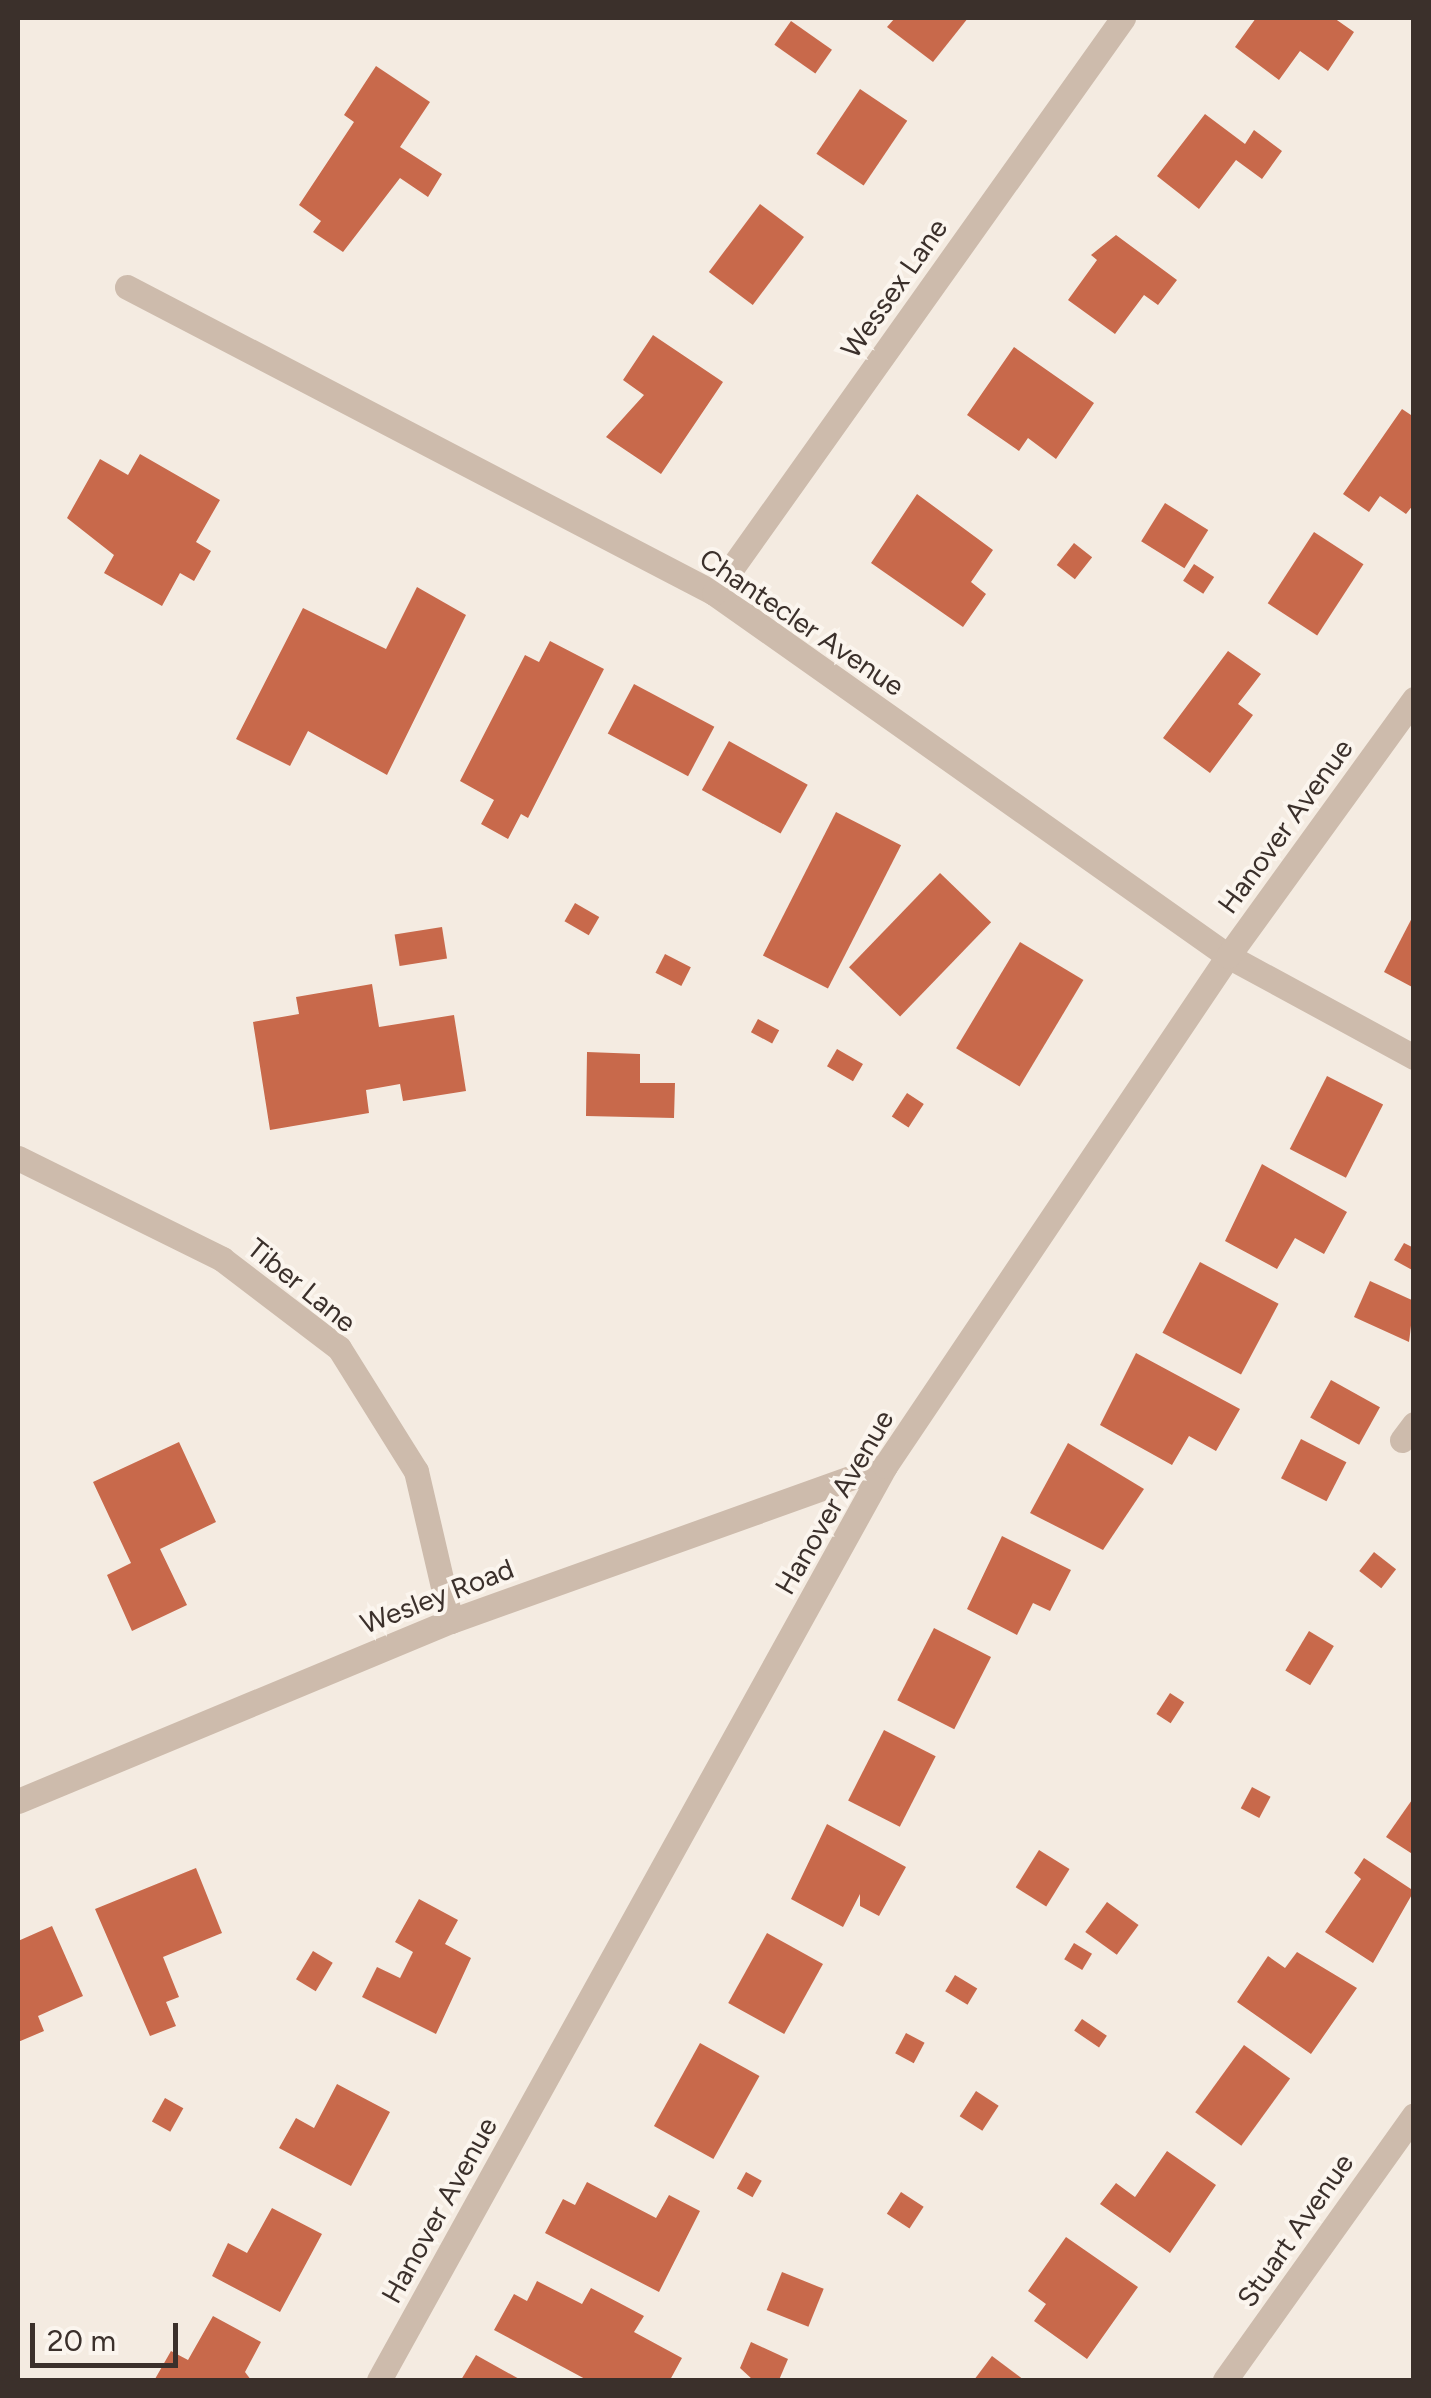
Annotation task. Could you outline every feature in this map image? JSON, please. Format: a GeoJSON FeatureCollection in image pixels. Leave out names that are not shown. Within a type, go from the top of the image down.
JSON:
{"type":"FeatureCollection","features":[{"type":"Feature","properties":{"kind":"street","name":"Wessex Lane"},"geometry":{"type":"LineString","coordinates":[[714,593],[1122,18]]}},
{"type":"Feature","properties":{"kind":"street","name":"Chantecler Avenue"},"geometry":{"type":"LineString","coordinates":[[127,287],[714,593],[1228,956],[1414,1057]]}},
{"type":"Feature","properties":{"kind":"street","name":"Hanover Avenue"},"geometry":{"type":"LineString","coordinates":[[379,2380],[885,1466],[1228,956],[1414,700]]}},
{"type":"Feature","properties":{"kind":"street","name":"Tiber Lane"},"geometry":{"type":"LineString","coordinates":[[18,1158],[222,1260],[339,1348],[416,1472],[451,1620]]}},
{"type":"Feature","properties":{"kind":"street","name":"Wesley Road"},"geometry":{"type":"LineString","coordinates":[[18,1801],[451,1620],[885,1466]]}},
{"type":"Feature","properties":{"kind":"street","name":"Stuart Avenue"},"geometry":{"type":"LineString","coordinates":[[1225,2380],[1414,2115]]}},
{"type":"Feature","properties":{"kind":"building"},"geometry":{"type":"Polygon","coordinates":[[[895,18],[968,18],[933,62],[887,27],[895,18]]]}},
{"type":"Feature","properties":{"kind":"building"},"geometry":{"type":"Polygon","coordinates":[[[1256,18],[1334,18],[1354,32],[1328,71],[1300,51],[1279,80],[1235,47],[1256,18]]]}},
{"type":"Feature","properties":{"kind":"building"},"geometry":{"type":"Polygon","coordinates":[[[791,21],[832,50],[815,73],[774,45],[791,21]]]}},
{"type":"Feature","properties":{"kind":"building"},"geometry":{"type":"Polygon","coordinates":[[[376,66],[430,102],[400,147],[442,174],[428,197],[400,178],[343,252],[313,232],[321,221],[299,205],[354,122],[344,115],[376,66]]]}},
{"type":"Feature","properties":{"kind":"building"},"geometry":{"type":"Polygon","coordinates":[[[860,89],[907,121],[864,186],[816,154],[860,89]]]}},
{"type":"Feature","properties":{"kind":"building"},"geometry":{"type":"Polygon","coordinates":[[[1205,114],[1245,144],[1254,130],[1282,151],[1262,179],[1236,160],[1199,209],[1157,176],[1205,114]]]}},
{"type":"Feature","properties":{"kind":"building"},"geometry":{"type":"Polygon","coordinates":[[[760,204],[804,237],[753,305],[709,272],[760,204]]]}},
{"type":"Feature","properties":{"kind":"building"},"geometry":{"type":"Polygon","coordinates":[[[1116,235],[1177,280],[1158,305],[1144,295],[1115,334],[1068,300],[1097,260],[1091,255],[1116,235]]]}},
{"type":"Feature","properties":{"kind":"building"},"geometry":{"type":"Polygon","coordinates":[[[653,335],[723,382],[661,474],[606,437],[644,395],[623,380],[653,335]]]}},
{"type":"Feature","properties":{"kind":"building"},"geometry":{"type":"Polygon","coordinates":[[[1014,347],[1094,403],[1056,459],[1028,438],[1019,451],[967,415],[1014,347]]]}},
{"type":"Feature","properties":{"kind":"building"},"geometry":{"type":"Polygon","coordinates":[[[1402,409],[1414,417],[1414,504],[1406,514],[1380,496],[1369,512],[1343,494],[1402,409]]]}},
{"type":"Feature","properties":{"kind":"building"},"geometry":{"type":"Polygon","coordinates":[[[140,454],[220,500],[196,542],[211,551],[194,581],[180,573],[162,606],[104,573],[114,555],[67,518],[100,459],[128,475],[140,454]]]}},
{"type":"Feature","properties":{"kind":"building"},"geometry":{"type":"Polygon","coordinates":[[[917,494],[993,550],[971,582],[986,594],[963,627],[871,563],[917,494]]]}},
{"type":"Feature","properties":{"kind":"building"},"geometry":{"type":"Polygon","coordinates":[[[1165,503],[1208,530],[1184,568],[1141,541],[1165,503]]]}},
{"type":"Feature","properties":{"kind":"building"},"geometry":{"type":"Polygon","coordinates":[[[1314,532],[1363,564],[1317,635],[1268,603],[1314,532]]]}},
{"type":"Feature","properties":{"kind":"building"},"geometry":{"type":"Polygon","coordinates":[[[1074,543],[1092,557],[1075,579],[1057,565],[1074,543]]]}},
{"type":"Feature","properties":{"kind":"building"},"geometry":{"type":"Polygon","coordinates":[[[1194,564],[1214,577],[1203,594],[1183,581],[1194,564]]]}},
{"type":"Feature","properties":{"kind":"building"},"geometry":{"type":"Polygon","coordinates":[[[417,587],[466,615],[387,775],[308,731],[290,766],[236,739],[303,608],[386,649],[417,587]]]}},
{"type":"Feature","properties":{"kind":"building"},"geometry":{"type":"Polygon","coordinates":[[[550,641],[604,669],[528,818],[521,814],[508,839],[481,824],[494,800],[460,781],[525,655],[539,662],[550,641]]]}},
{"type":"Feature","properties":{"kind":"building"},"geometry":{"type":"Polygon","coordinates":[[[1228,651],[1261,674],[1238,704],[1253,715],[1210,773],[1163,738],[1228,651]]]}},
{"type":"Feature","properties":{"kind":"building"},"geometry":{"type":"Polygon","coordinates":[[[634,684],[714,727],[688,776],[608,733],[634,684]]]}},
{"type":"Feature","properties":{"kind":"building"},"geometry":{"type":"Polygon","coordinates":[[[729,741],[808,785],[781,834],[702,790],[729,741]]]}},
{"type":"Feature","properties":{"kind":"building"},"geometry":{"type":"Polygon","coordinates":[[[836,812],[901,845],[828,989],[763,955],[836,812]]]}},
{"type":"Feature","properties":{"kind":"building"},"geometry":{"type":"Polygon","coordinates":[[[940,873],[991,922],[900,1017],[849,967],[940,873]]]}},
{"type":"Feature","properties":{"kind":"building"},"geometry":{"type":"Polygon","coordinates":[[[575,903],[599,917],[589,935],[564,921],[575,903]]]}},
{"type":"Feature","properties":{"kind":"building"},"geometry":{"type":"Polygon","coordinates":[[[1414,914],[1414,988],[1384,972],[1414,914]]]}},
{"type":"Feature","properties":{"kind":"building"},"geometry":{"type":"Polygon","coordinates":[[[442,927],[447,959],[400,966],[395,935],[442,927]]]}},
{"type":"Feature","properties":{"kind":"building"},"geometry":{"type":"Polygon","coordinates":[[[1020,942],[1083,980],[1020,1086],[956,1048],[1020,942]]]}},
{"type":"Feature","properties":{"kind":"building"},"geometry":{"type":"Polygon","coordinates":[[[665,954],[691,967],[681,986],[655,973],[665,954]]]}},
{"type":"Feature","properties":{"kind":"building"},"geometry":{"type":"Polygon","coordinates":[[[372,984],[379,1027],[454,1015],[466,1091],[403,1101],[400,1084],[366,1090],[369,1113],[270,1130],[253,1022],[299,1014],[296,997],[372,984]]]}},
{"type":"Feature","properties":{"kind":"building"},"geometry":{"type":"Polygon","coordinates":[[[758,1019],[779,1030],[772,1044],[751,1032],[758,1019]]]}},
{"type":"Feature","properties":{"kind":"building"},"geometry":{"type":"Polygon","coordinates":[[[837,1049],[863,1064],[853,1081],[827,1066],[837,1049]]]}},
{"type":"Feature","properties":{"kind":"building"},"geometry":{"type":"Polygon","coordinates":[[[587,1052],[640,1054],[640,1083],[675,1083],[674,1118],[586,1116],[587,1052]]]}},
{"type":"Feature","properties":{"kind":"building"},"geometry":{"type":"Polygon","coordinates":[[[1327,1076],[1383,1105],[1346,1178],[1290,1149],[1327,1076]]]}},
{"type":"Feature","properties":{"kind":"building"},"geometry":{"type":"Polygon","coordinates":[[[907,1093],[924,1104],[909,1127],[892,1116],[907,1093]]]}},
{"type":"Feature","properties":{"kind":"building"},"geometry":{"type":"Polygon","coordinates":[[[1262,1164],[1347,1212],[1324,1254],[1295,1238],[1277,1269],[1225,1241],[1262,1164]]]}},
{"type":"Feature","properties":{"kind":"building"},"geometry":{"type":"Polygon","coordinates":[[[1404,1243],[1414,1248],[1414,1271],[1394,1260],[1404,1243]]]}},
{"type":"Feature","properties":{"kind":"building"},"geometry":{"type":"Polygon","coordinates":[[[1200,1262],[1279,1304],[1241,1374],[1162,1333],[1200,1262]]]}},
{"type":"Feature","properties":{"kind":"building"},"geometry":{"type":"Polygon","coordinates":[[[1370,1281],[1414,1301],[1409,1342],[1354,1317],[1370,1281]]]}},
{"type":"Feature","properties":{"kind":"building"},"geometry":{"type":"Polygon","coordinates":[[[1136,1353],[1240,1409],[1216,1451],[1189,1436],[1172,1465],[1100,1425],[1136,1353]]]}},
{"type":"Feature","properties":{"kind":"building"},"geometry":{"type":"Polygon","coordinates":[[[1331,1380],[1380,1407],[1359,1445],[1310,1418],[1331,1380]]]}},
{"type":"Feature","properties":{"kind":"building"},"geometry":{"type":"Polygon","coordinates":[[[1301,1439],[1346,1462],[1326,1501],[1281,1478],[1301,1439]]]}},
{"type":"Feature","properties":{"kind":"building"},"geometry":{"type":"Polygon","coordinates":[[[179,1442],[216,1522],[160,1549],[187,1605],[132,1631],[107,1575],[131,1563],[93,1482],[179,1442]]]}},
{"type":"Feature","properties":{"kind":"building"},"geometry":{"type":"Polygon","coordinates":[[[1068,1443],[1144,1489],[1103,1550],[1030,1513],[1068,1443]]]}},
{"type":"Feature","properties":{"kind":"building"},"geometry":{"type":"Polygon","coordinates":[[[1002,1536],[1071,1570],[1050,1611],[1033,1603],[1017,1635],[967,1609],[1002,1536]]]}},
{"type":"Feature","properties":{"kind":"building"},"geometry":{"type":"Polygon","coordinates":[[[1374,1552],[1396,1569],[1381,1588],[1359,1571],[1374,1552]]]}},
{"type":"Feature","properties":{"kind":"building"},"geometry":{"type":"Polygon","coordinates":[[[934,1628],[991,1657],[954,1729],[897,1700],[934,1628]]]}},
{"type":"Feature","properties":{"kind":"building"},"geometry":{"type":"Polygon","coordinates":[[[1309,1631],[1334,1646],[1310,1685],[1285,1670],[1309,1631]]]}},
{"type":"Feature","properties":{"kind":"building"},"geometry":{"type":"Polygon","coordinates":[[[1170,1693],[1184,1702],[1171,1723],[1156,1714],[1170,1693]]]}},
{"type":"Feature","properties":{"kind":"building"},"geometry":{"type":"Polygon","coordinates":[[[884,1730],[936,1756],[900,1827],[848,1800],[884,1730]]]}},
{"type":"Feature","properties":{"kind":"building"},"geometry":{"type":"Polygon","coordinates":[[[1252,1787],[1271,1797],[1259,1818],[1241,1808],[1252,1787]]]}},
{"type":"Feature","properties":{"kind":"building"},"geometry":{"type":"Polygon","coordinates":[[[1414,1797],[1414,1855],[1386,1837],[1414,1797]]]}},
{"type":"Feature","properties":{"kind":"building"},"geometry":{"type":"Polygon","coordinates":[[[827,1824],[906,1867],[879,1916],[860,1906],[860,1894],[843,1927],[791,1899],[827,1824]]]}},
{"type":"Feature","properties":{"kind":"building"},"geometry":{"type":"Polygon","coordinates":[[[1039,1850],[1070,1869],[1046,1906],[1016,1887],[1039,1850]]]}},
{"type":"Feature","properties":{"kind":"building"},"geometry":{"type":"Polygon","coordinates":[[[1364,1858],[1414,1891],[1373,1963],[1325,1932],[1361,1879],[1354,1873],[1364,1858]]]}},
{"type":"Feature","properties":{"kind":"building"},"geometry":{"type":"Polygon","coordinates":[[[196,1868],[222,1933],[163,1957],[179,1997],[166,2002],[176,2026],[150,2036],[95,1909],[196,1868]]]}},
{"type":"Feature","properties":{"kind":"building"},"geometry":{"type":"Polygon","coordinates":[[[419,1899],[458,1920],[445,1944],[471,1958],[436,2034],[362,1997],[377,1967],[400,1978],[413,1952],[395,1942],[419,1899]]]}},
{"type":"Feature","properties":{"kind":"building"},"geometry":{"type":"Polygon","coordinates":[[[1107,1902],[1139,1925],[1117,1955],[1085,1932],[1107,1902]]]}},
{"type":"Feature","properties":{"kind":"building"},"geometry":{"type":"Polygon","coordinates":[[[52,1926],[83,1996],[38,2016],[44,2031],[18,2042],[18,1941],[52,1926]]]}},
{"type":"Feature","properties":{"kind":"building"},"geometry":{"type":"Polygon","coordinates":[[[767,1933],[823,1964],[784,2034],[728,2003],[767,1933]]]}},
{"type":"Feature","properties":{"kind":"building"},"geometry":{"type":"Polygon","coordinates":[[[1074,1943],[1092,1954],[1082,1970],[1064,1959],[1074,1943]]]}},
{"type":"Feature","properties":{"kind":"building"},"geometry":{"type":"Polygon","coordinates":[[[313,1951],[333,1963],[316,1991],[296,1979],[313,1951]]]}},
{"type":"Feature","properties":{"kind":"building"},"geometry":{"type":"Polygon","coordinates":[[[1297,1952],[1357,1988],[1311,2054],[1237,2002],[1268,1956],[1285,1968],[1297,1952]]]}},
{"type":"Feature","properties":{"kind":"building"},"geometry":{"type":"Polygon","coordinates":[[[955,1975],[977,1988],[968,2005],[945,1991],[955,1975]]]}},
{"type":"Feature","properties":{"kind":"building"},"geometry":{"type":"Polygon","coordinates":[[[1082,2019],[1107,2036],[1099,2047],[1074,2031],[1082,2019]]]}},
{"type":"Feature","properties":{"kind":"building"},"geometry":{"type":"Polygon","coordinates":[[[906,2033],[925,2043],[914,2063],[895,2053],[906,2033]]]}},
{"type":"Feature","properties":{"kind":"building"},"geometry":{"type":"Polygon","coordinates":[[[700,2043],[759,2076],[713,2159],[654,2126],[700,2043]]]}},
{"type":"Feature","properties":{"kind":"building"},"geometry":{"type":"Polygon","coordinates":[[[1244,2045],[1290,2079],[1241,2146],[1195,2112],[1244,2045]]]}},
{"type":"Feature","properties":{"kind":"building"},"geometry":{"type":"Polygon","coordinates":[[[337,2084],[390,2112],[351,2186],[279,2148],[296,2118],[314,2128],[337,2084]]]}},
{"type":"Feature","properties":{"kind":"building"},"geometry":{"type":"Polygon","coordinates":[[[976,2091],[999,2106],[982,2131],[960,2116],[976,2091]]]}},
{"type":"Feature","properties":{"kind":"building"},"geometry":{"type":"Polygon","coordinates":[[[165,2098],[183,2108],[170,2132],[152,2122],[165,2098]]]}},
{"type":"Feature","properties":{"kind":"building"},"geometry":{"type":"Polygon","coordinates":[[[1167,2151],[1216,2185],[1170,2253],[1100,2204],[1116,2183],[1135,2197],[1167,2151]]]}},
{"type":"Feature","properties":{"kind":"building"},"geometry":{"type":"Polygon","coordinates":[[[746,2172],[762,2181],[753,2197],[737,2189],[746,2172]]]}},
{"type":"Feature","properties":{"kind":"building"},"geometry":{"type":"Polygon","coordinates":[[[587,2182],[656,2218],[669,2195],[700,2211],[659,2292],[545,2233],[563,2199],[575,2205],[587,2182]]]}},
{"type":"Feature","properties":{"kind":"building"},"geometry":{"type":"Polygon","coordinates":[[[901,2192],[924,2207],[909,2229],[887,2214],[901,2192]]]}},
{"type":"Feature","properties":{"kind":"building"},"geometry":{"type":"Polygon","coordinates":[[[272,2208],[322,2234],[280,2312],[212,2276],[228,2243],[247,2253],[272,2208]]]}},
{"type":"Feature","properties":{"kind":"building"},"geometry":{"type":"Polygon","coordinates":[[[1066,2237],[1138,2287],[1087,2359],[1034,2321],[1046,2304],[1028,2291],[1066,2237]]]}},
{"type":"Feature","properties":{"kind":"building"},"geometry":{"type":"Polygon","coordinates":[[[782,2272],[824,2289],[808,2327],[767,2310],[782,2272]]]}},
{"type":"Feature","properties":{"kind":"building"},"geometry":{"type":"Polygon","coordinates":[[[537,2281],[582,2304],[591,2288],[644,2316],[634,2332],[682,2358],[670,2380],[587,2380],[494,2330],[514,2294],[527,2301],[537,2281]]]}},
{"type":"Feature","properties":{"kind":"building"},"geometry":{"type":"Polygon","coordinates":[[[213,2316],[261,2342],[245,2372],[251,2380],[155,2379],[171,2351],[188,2360],[213,2316]]]}},
{"type":"Feature","properties":{"kind":"building"},"geometry":{"type":"Polygon","coordinates":[[[751,2342],[788,2359],[779,2380],[753,2380],[740,2368],[751,2342]]]}},
{"type":"Feature","properties":{"kind":"building"},"geometry":{"type":"Polygon","coordinates":[[[476,2355],[521,2380],[461,2380],[476,2355]]]}},
{"type":"Feature","properties":{"kind":"building"},"geometry":{"type":"Polygon","coordinates":[[[992,2356],[1024,2380],[974,2380],[992,2356]]]}}]}
